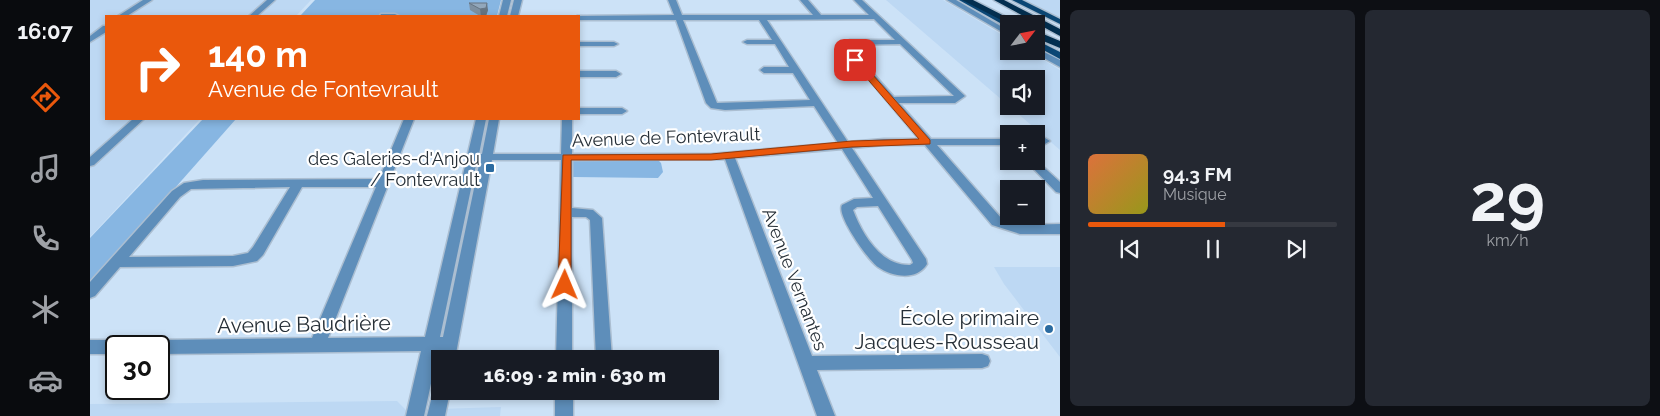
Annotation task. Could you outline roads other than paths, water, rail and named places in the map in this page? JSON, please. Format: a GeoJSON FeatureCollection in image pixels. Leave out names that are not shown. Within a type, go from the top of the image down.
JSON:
{"type":"FeatureCollection","features":[{"type":"Feature","properties":{"kind":"highway"},"geometry":{"type":"LineString","coordinates":[[965,0],[1000,16]]}},
{"type":"Feature","properties":{"kind":"highway"},"geometry":{"type":"LineString","coordinates":[[982,0],[1009,15]]}},
{"type":"Feature","properties":{"kind":"highway"},"geometry":{"type":"LineString","coordinates":[[998,0],[1060,33]]}},
{"type":"Feature","properties":{"kind":"highway"},"geometry":{"type":"LineString","coordinates":[[1009,0],[1060,29]]}},
{"type":"Feature","properties":{"kind":"highway"},"geometry":{"type":"LineString","coordinates":[[1045,35],[1060,44]]}},
{"type":"Feature","properties":{"kind":"highway"},"geometry":{"type":"LineString","coordinates":[[1045,38],[1060,44]]}},
{"type":"Feature","properties":{"kind":"main road"},"geometry":{"type":"LineString","coordinates":[[965,0],[1000,21]]}},
{"type":"Feature","properties":{"kind":"main road"},"geometry":{"type":"LineString","coordinates":[[1016,0],[1060,22]]}},
{"type":"Feature","properties":{"kind":"main road"},"geometry":{"type":"LineString","coordinates":[[1045,47],[1060,56]]}},
{"type":"Feature","properties":{"kind":"street"},"geometry":{"type":"LineString","coordinates":[[124,15],[148,0]]}},
{"type":"Feature","properties":{"kind":"street"},"geometry":{"type":"LineString","coordinates":[[254,15],[271,0]]}},
{"type":"Feature","properties":{"kind":"street"},"geometry":{"type":"LineString","coordinates":[[504,15],[507,0]]}},
{"type":"Feature","properties":{"kind":"street"},"geometry":{"type":"LineString","coordinates":[[514,15],[518,0]]}},
{"type":"Feature","properties":{"kind":"street"},"geometry":{"type":"LineString","coordinates":[[672,0],[708,100],[714,106],[816,103]]}},
{"type":"Feature","properties":{"kind":"street"},"geometry":{"type":"LineString","coordinates":[[804,0],[819,17]]}},
{"type":"Feature","properties":{"kind":"street"},"geometry":{"type":"LineString","coordinates":[[858,0],[960,96],[955,100],[890,100]]}},
{"type":"Feature","properties":{"kind":"street"},"geometry":{"type":"LineString","coordinates":[[951,0],[1000,29]]}},
{"type":"Feature","properties":{"kind":"street"},"geometry":{"type":"LineString","coordinates":[[761,17],[919,259],[920,264],[915,269],[896,270],[882,265],[873,256],[846,208],[854,203],[881,202]]}},
{"type":"Feature","properties":{"kind":"street"},"geometry":{"type":"LineString","coordinates":[[580,18],[877,17]]}},
{"type":"Feature","properties":{"kind":"street"},"geometry":{"type":"LineString","coordinates":[[90,40],[105,29]]}},
{"type":"Feature","properties":{"kind":"street"},"geometry":{"type":"LineString","coordinates":[[747,42],[776,42]]}},
{"type":"Feature","properties":{"kind":"street"},"geometry":{"type":"LineString","coordinates":[[903,42],[850,42],[843,44],[997,222],[1004,227],[1016,230],[1060,229]]}},
{"type":"Feature","properties":{"kind":"street"},"geometry":{"type":"LineString","coordinates":[[580,44],[614,44]]}},
{"type":"Feature","properties":{"kind":"street"},"geometry":{"type":"LineString","coordinates":[[1045,55],[1060,64]]}},
{"type":"Feature","properties":{"kind":"street"},"geometry":{"type":"LineString","coordinates":[[764,70],[794,70]]}},
{"type":"Feature","properties":{"kind":"street"},"geometry":{"type":"LineString","coordinates":[[580,74],[616,74]]}},
{"type":"Feature","properties":{"kind":"street"},"geometry":{"type":"LineString","coordinates":[[580,111],[622,111]]}},
{"type":"Feature","properties":{"kind":"street"},"geometry":{"type":"LineString","coordinates":[[90,163],[139,120]]}},
{"type":"Feature","properties":{"kind":"street"},"geometry":{"type":"LineString","coordinates":[[317,346],[409,120]]}},
{"type":"Feature","properties":{"kind":"street"},"geometry":{"type":"LineString","coordinates":[[448,350],[480,157],[481,120]]}},
{"type":"Feature","properties":{"kind":"street"},"geometry":{"type":"LineString","coordinates":[[415,416],[431,344],[480,157],[494,120]]}},
{"type":"Feature","properties":{"kind":"street"},"geometry":{"type":"LineString","coordinates":[[564,350],[566,120]]}},
{"type":"Feature","properties":{"kind":"street","name":"Avenue de Fontevrault"},"geometry":{"type":"LineString","coordinates":[[480,157],[729,156],[843,145],[1000,142]]}},
{"type":"Feature","properties":{"kind":"street","name":"Avenue Vernantes"},"geometry":{"type":"LineString","coordinates":[[729,156],[826,416]]}},
{"type":"Feature","properties":{"kind":"street"},"geometry":{"type":"LineString","coordinates":[[1040,170],[1060,189]]}},
{"type":"Feature","properties":{"kind":"street"},"geometry":{"type":"LineString","coordinates":[[116,262],[234,261],[252,257],[263,244],[299,183]]}},
{"type":"Feature","properties":{"kind":"street"},"geometry":{"type":"LineString","coordinates":[[90,292],[176,194],[188,186],[202,184],[383,183]]}},
{"type":"Feature","properties":{"kind":"street"},"geometry":{"type":"LineString","coordinates":[[566,212],[589,213],[596,218],[603,350]]}},
{"type":"Feature","properties":{"kind":"street","name":"Avenue Baudrière"},"geometry":{"type":"LineString","coordinates":[[170,347],[431,344],[446,350]]}},
{"type":"Feature","properties":{"kind":"street"},"geometry":{"type":"LineString","coordinates":[[90,347],[105,347]]}},
{"type":"Feature","properties":{"kind":"street"},"geometry":{"type":"LineString","coordinates":[[806,363],[982,361]]}},
{"type":"Feature","properties":{"kind":"street"},"geometry":{"type":"LineString","coordinates":[[436,416],[439,400]]}},
{"type":"Feature","properties":{"kind":"street"},"geometry":{"type":"LineString","coordinates":[[564,400],[564,416]]}},
{"type":"Feature","properties":{"kind":"place","name":"des Galeries-d'Anjou / Fontevrault"},"geometry":{"type":"Point","coordinates":[490,168]}},
{"type":"Feature","properties":{"kind":"place","name":"École primaire Jacques-Rousseau"},"geometry":{"type":"Point","coordinates":[1049,329]}}]}
